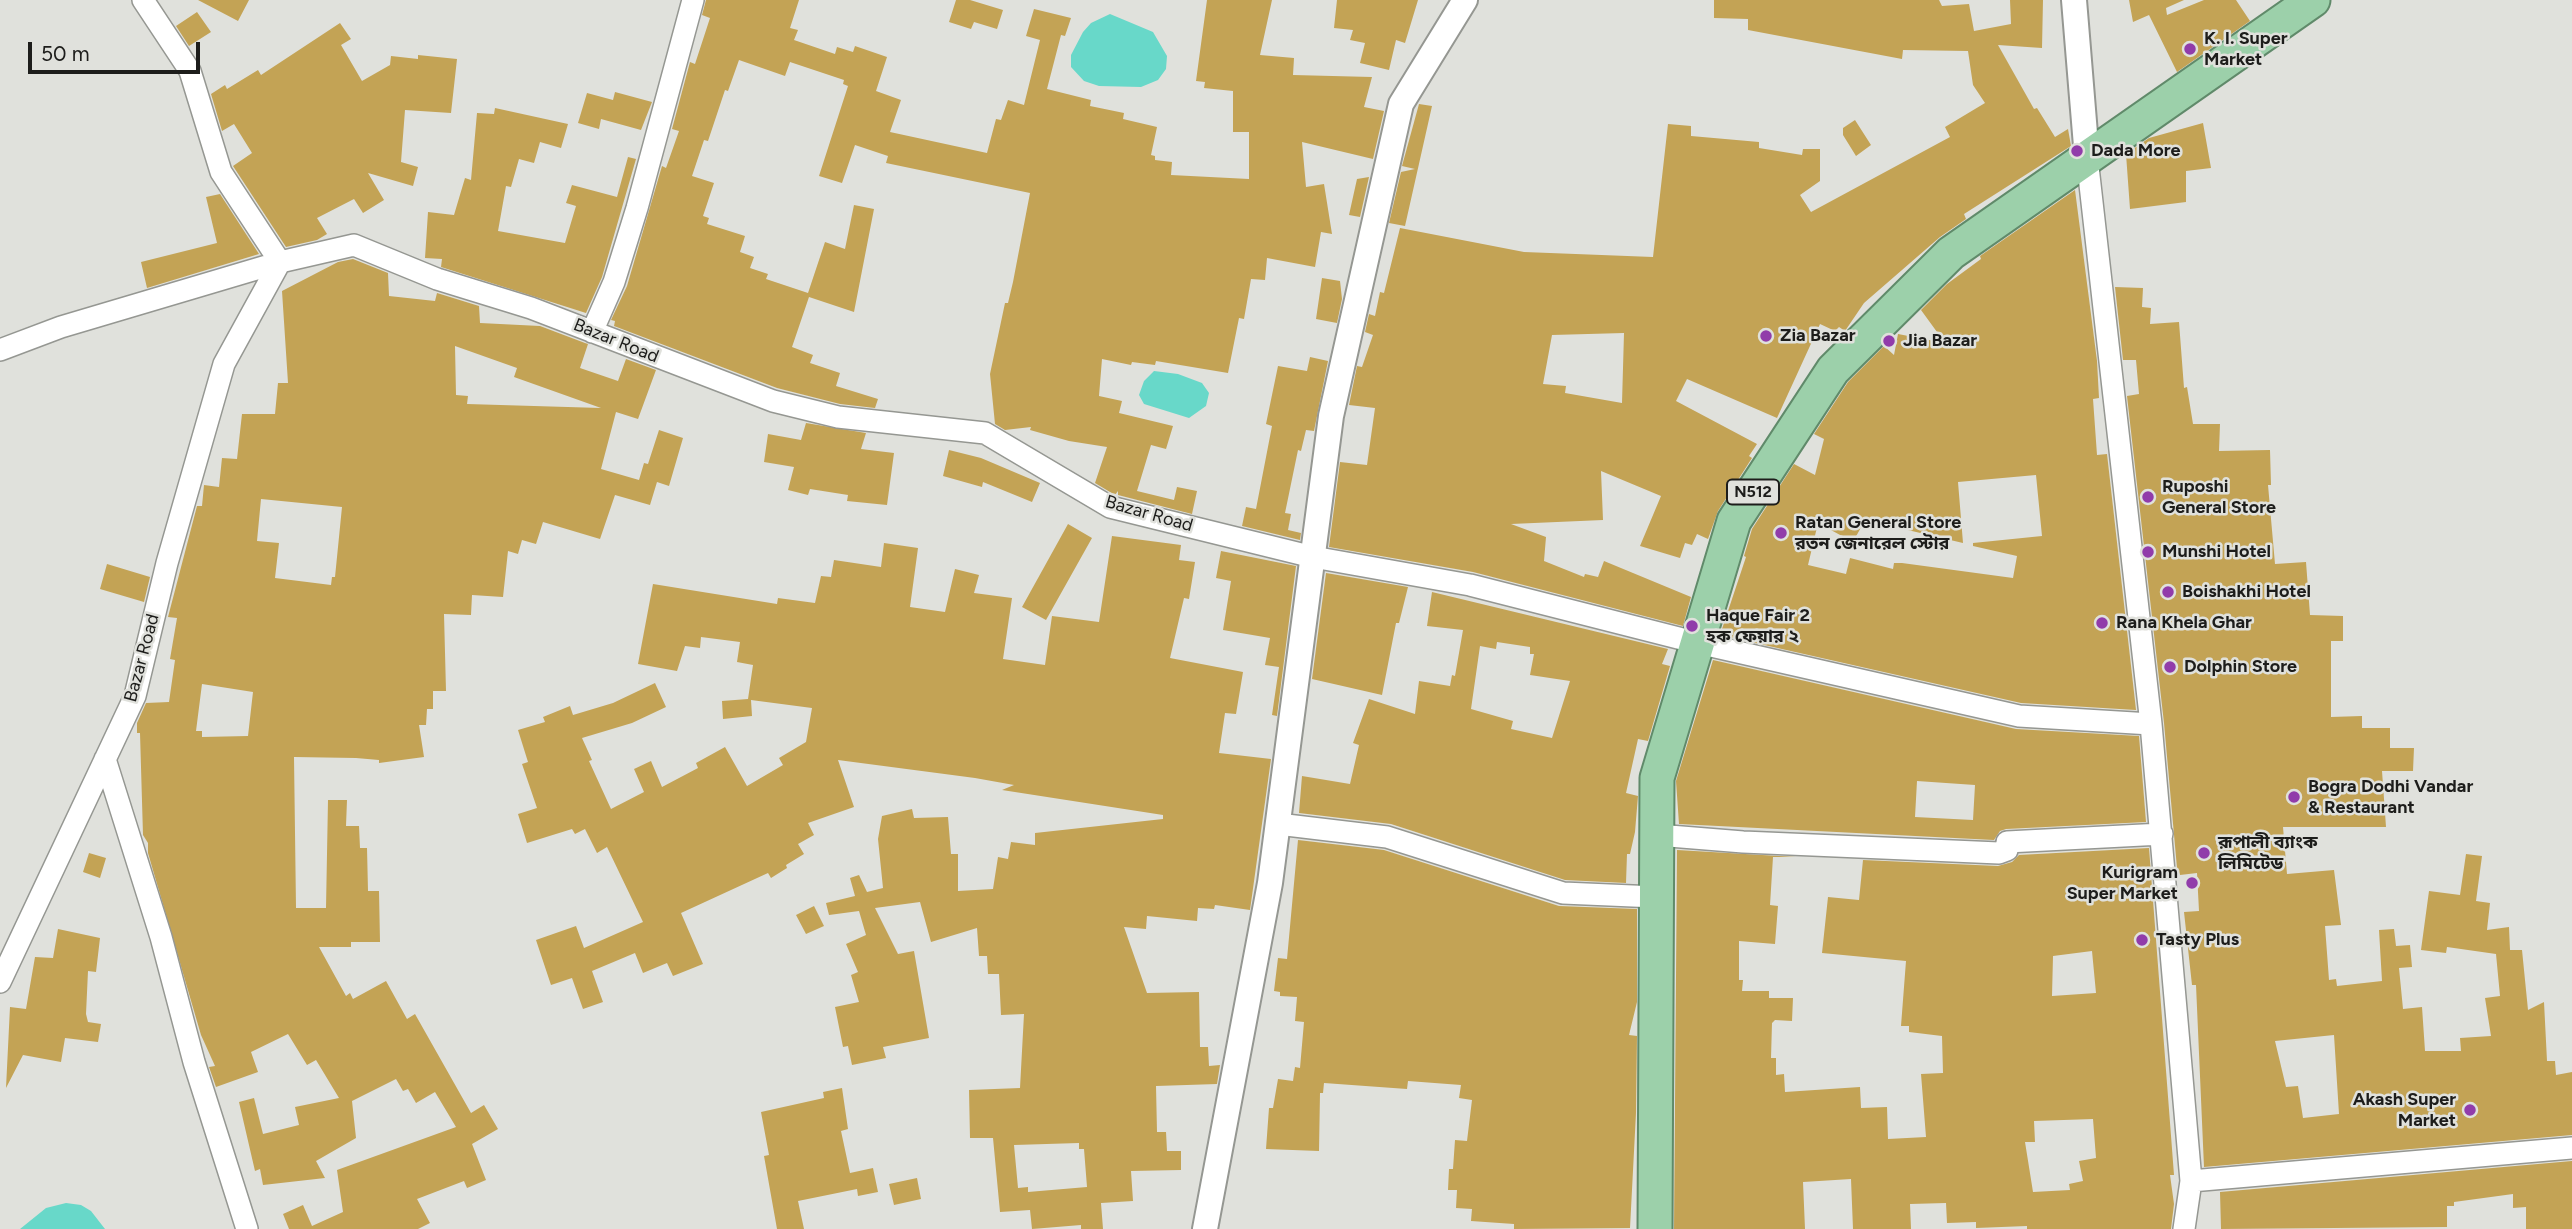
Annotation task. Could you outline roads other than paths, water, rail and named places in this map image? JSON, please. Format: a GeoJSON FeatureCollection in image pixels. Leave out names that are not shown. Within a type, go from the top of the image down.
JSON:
{"type":"FeatureCollection","features":[{"type":"Feature","properties":{"kind":"highway","name":"N512"},"geometry":{"type":"LineString","coordinates":[[1655,1229],[1657,778],[1734,521],[1833,370],[1951,253],[2314,0]]}},
{"type":"Feature","properties":{"kind":"street"},"geometry":{"type":"LineString","coordinates":[[0,350],[61,327],[280,262],[221,172],[190,71],[143,0]]}},
{"type":"Feature","properties":{"kind":"street"},"geometry":{"type":"LineString","coordinates":[[592,332],[614,282],[638,208],[693,0]]}},
{"type":"Feature","properties":{"kind":"street"},"geometry":{"type":"LineString","coordinates":[[1205,1229],[1270,883],[1331,416],[1401,104],[1465,0]]}},
{"type":"Feature","properties":{"kind":"street"},"geometry":{"type":"LineString","coordinates":[[2074,0],[2087,158],[2162,834],[2191,1181],[2185,1229]]}},
{"type":"Feature","properties":{"kind":"street","name":"Bazar Road"},"geometry":{"type":"LineString","coordinates":[[0,982],[135,696],[167,563],[224,364],[280,262],[354,245],[437,279],[531,308],[773,401],[838,417],[985,433],[1110,507],[1313,557],[1469,584],[1698,643],[2019,716],[2151,724]]}},
{"type":"Feature","properties":{"kind":"street"},"geometry":{"type":"LineString","coordinates":[[105,759],[161,937],[194,1062],[247,1229]]}},
{"type":"Feature","properties":{"kind":"street"},"geometry":{"type":"LineString","coordinates":[[1278,824],[1387,838],[1563,893],[1656,897]]}},
{"type":"Feature","properties":{"kind":"street"},"geometry":{"type":"LineString","coordinates":[[1657,835],[1743,842],[1999,853],[2007,850],[2007,842],[2162,834]]}},
{"type":"Feature","properties":{"kind":"street"},"geometry":{"type":"LineString","coordinates":[[2191,1181],[2572,1148]]}},
{"type":"Feature","properties":{"kind":"water"},"geometry":{"type":"Polygon","coordinates":[[[1110,14],[1153,32],[1167,56],[1166,69],[1158,80],[1141,87],[1099,86],[1084,81],[1071,67],[1071,55],[1083,32],[1091,23],[1110,14]]]}},
{"type":"Feature","properties":{"kind":"water"},"geometry":{"type":"Polygon","coordinates":[[[1154,371],[1178,374],[1202,383],[1209,393],[1206,406],[1189,418],[1144,404],[1139,395],[1144,381],[1154,371]]]}},
{"type":"Feature","properties":{"kind":"water"},"geometry":{"type":"Polygon","coordinates":[[[66,1203],[81,1205],[91,1211],[105,1229],[20,1229],[46,1208],[66,1203]]]}},
{"type":"Feature","properties":{"kind":"place","name":"K. I. Super Market"},"geometry":{"type":"Point","coordinates":[2190,49]}},
{"type":"Feature","properties":{"kind":"place","name":"Dada More"},"geometry":{"type":"Point","coordinates":[2077,151]}},
{"type":"Feature","properties":{"kind":"place","name":"Zia Bazar"},"geometry":{"type":"Point","coordinates":[1766,336]}},
{"type":"Feature","properties":{"kind":"place","name":"Jia Bazar"},"geometry":{"type":"Point","coordinates":[1889,341]}},
{"type":"Feature","properties":{"kind":"place","name":"Ruposhi General Store"},"geometry":{"type":"Point","coordinates":[2148,497]}},
{"type":"Feature","properties":{"kind":"place","name":"Ratan General Store রতন জেনারেল স্টোর"},"geometry":{"type":"Point","coordinates":[1781,533]}},
{"type":"Feature","properties":{"kind":"place","name":"Munshi Hotel"},"geometry":{"type":"Point","coordinates":[2148,552]}},
{"type":"Feature","properties":{"kind":"place","name":"Boishakhi Hotel"},"geometry":{"type":"Point","coordinates":[2168,592]}},
{"type":"Feature","properties":{"kind":"place","name":"Rana Khela Ghar"},"geometry":{"type":"Point","coordinates":[2102,623]}},
{"type":"Feature","properties":{"kind":"place","name":"Haque Fair 2 হক ফেয়ার ২"},"geometry":{"type":"Point","coordinates":[1692,626]}},
{"type":"Feature","properties":{"kind":"place","name":"Dolphin Store"},"geometry":{"type":"Point","coordinates":[2170,667]}},
{"type":"Feature","properties":{"kind":"place","name":"Bogra Dodhi Vandar & Restaurant"},"geometry":{"type":"Point","coordinates":[2294,797]}},
{"type":"Feature","properties":{"kind":"place","name":"রূপালী ব্যাংক লিমিটেড"},"geometry":{"type":"Point","coordinates":[2204,853]}},
{"type":"Feature","properties":{"kind":"place","name":"Kurigram Super Market"},"geometry":{"type":"Point","coordinates":[2192,883]}},
{"type":"Feature","properties":{"kind":"place","name":"Tasty Plus"},"geometry":{"type":"Point","coordinates":[2142,940]}},
{"type":"Feature","properties":{"kind":"place","name":"Akash Super Market"},"geometry":{"type":"Point","coordinates":[2470,1110]}}]}
